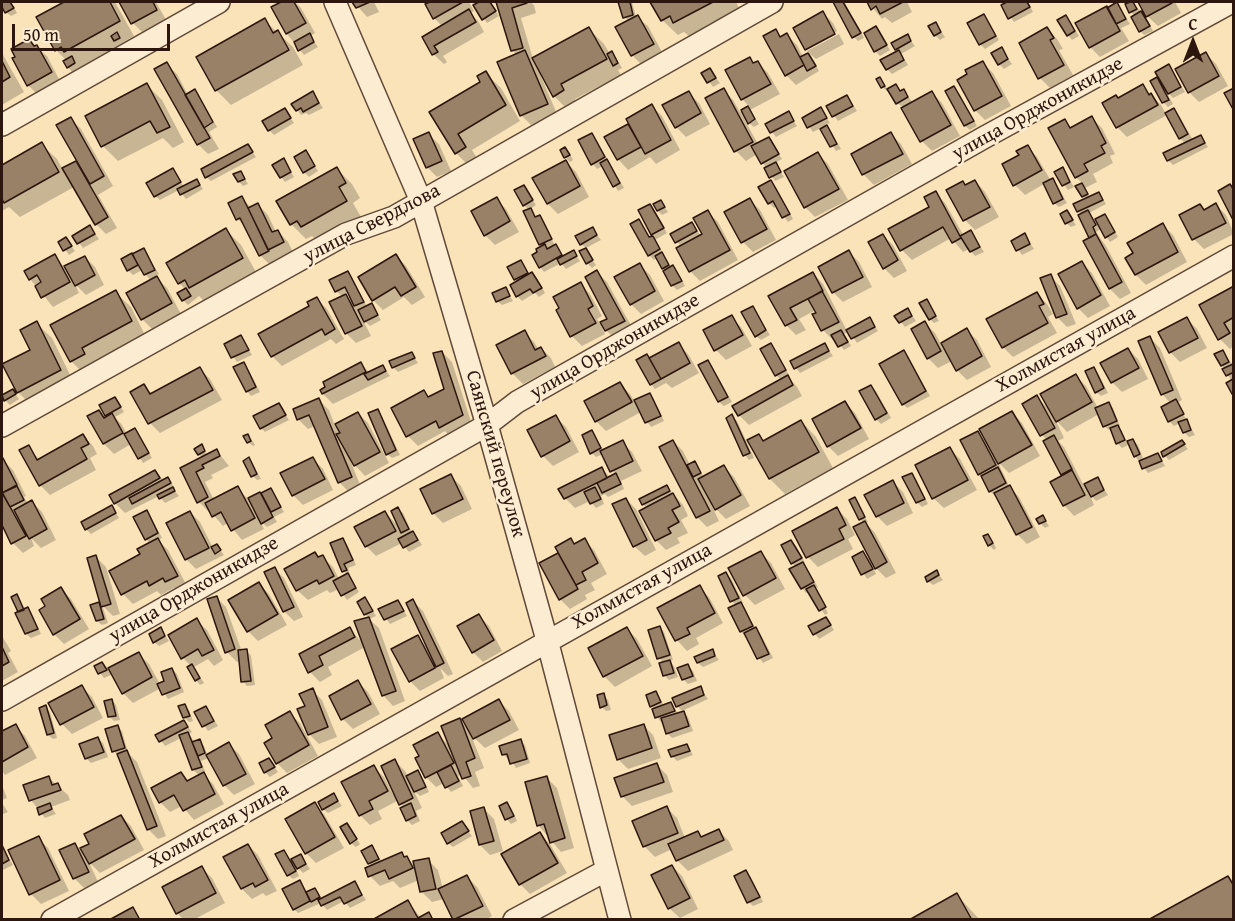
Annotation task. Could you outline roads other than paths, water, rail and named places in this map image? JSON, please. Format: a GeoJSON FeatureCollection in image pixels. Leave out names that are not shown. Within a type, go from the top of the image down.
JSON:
{"type":"FeatureCollection","features":[{"type":"Feature","properties":{"kind":"street"},"geometry":{"type":"LineString","coordinates":[[2,125],[219,2]]}},
{"type":"Feature","properties":{"kind":"street","name":"Саянский переулок"},"geometry":{"type":"LineString","coordinates":[[335,2],[421,201],[487,424],[547,640],[620,920]]}},
{"type":"Feature","properties":{"kind":"street","name":"улица Свердлова"},"geometry":{"type":"LineString","coordinates":[[2,426],[346,234],[394,217],[772,2]]}},
{"type":"Feature","properties":{"kind":"street","name":"улица Орджоникидзе"},"geometry":{"type":"LineString","coordinates":[[2,700],[487,424],[518,402],[974,143],[1232,2]]}},
{"type":"Feature","properties":{"kind":"street","name":"Холмистая улица"},"geometry":{"type":"LineString","coordinates":[[52,920],[1233,256]]}},
{"type":"Feature","properties":{"kind":"street"},"geometry":{"type":"LineString","coordinates":[[514,920],[607,870]]}}]}
